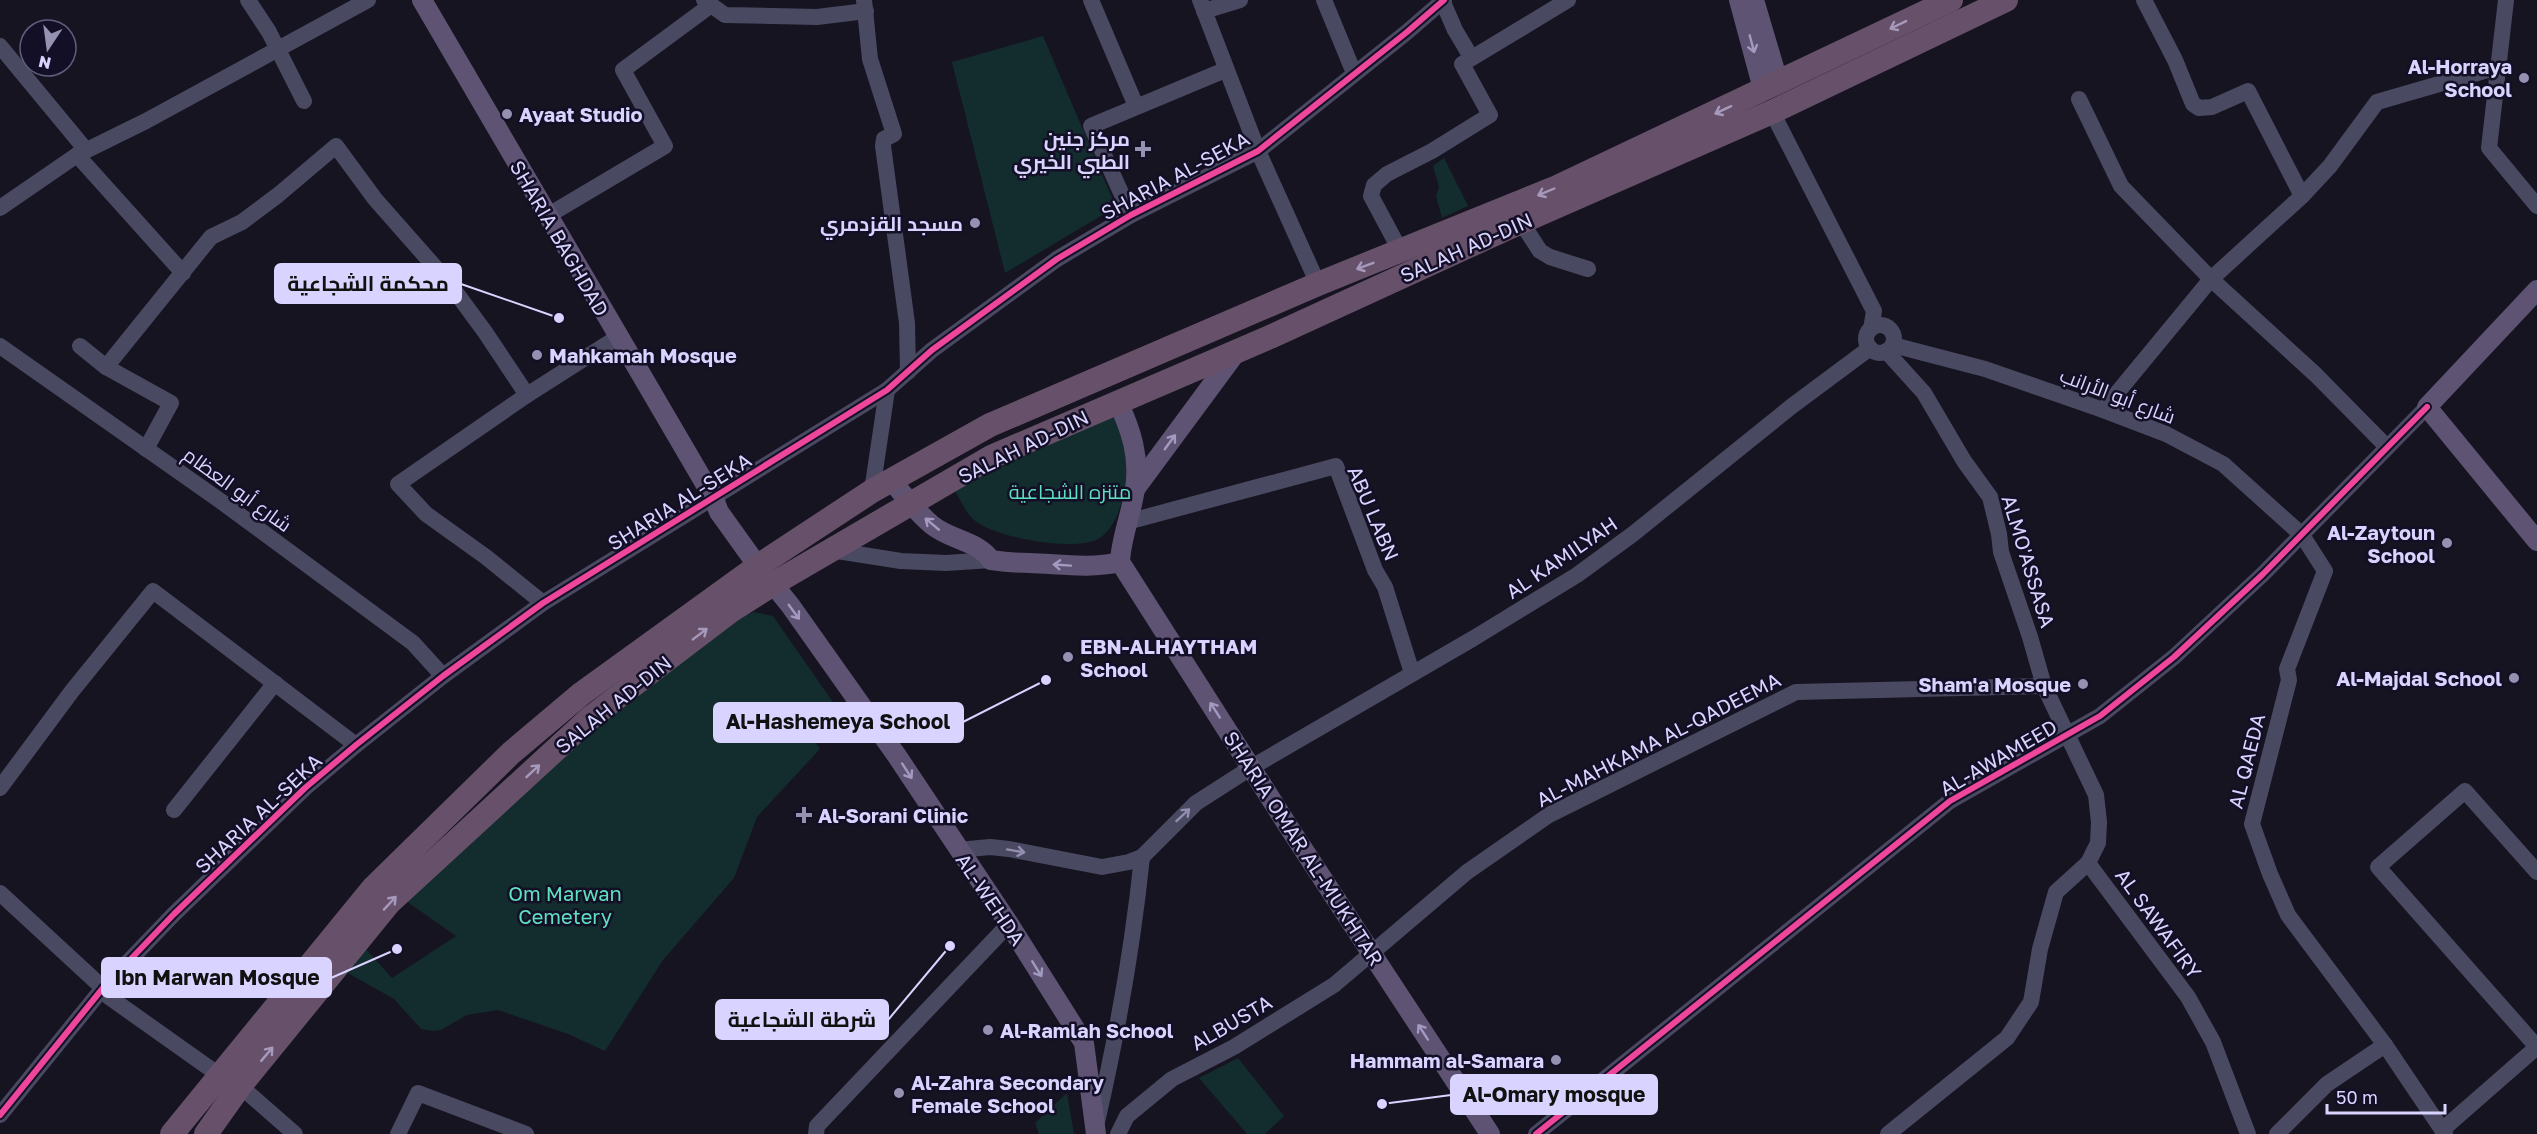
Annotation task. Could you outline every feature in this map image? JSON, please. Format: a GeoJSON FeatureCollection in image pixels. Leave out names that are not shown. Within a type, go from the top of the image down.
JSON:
{"type":"FeatureCollection","features":[{"type":"Feature","properties":{"kind":"highway","name":"SALAH AD-DIN"},"geometry":{"type":"LineString","coordinates":[[172,1134],[229,1081],[373,888],[511,753],[580,694],[766,575],[882,485],[990,425],[1318,284],[1557,187],[1951,0]]}},
{"type":"Feature","properties":{"kind":"highway","name":"SALAH AD-DIN"},"geometry":{"type":"LineString","coordinates":[[766,575],[831,550],[992,457],[1237,351],[1521,222],[1772,112],[2006,0]]}},
{"type":"Feature","properties":{"kind":"highway","name":"SALAH AD-DIN"},"geometry":{"type":"LineString","coordinates":[[206,1134],[229,1081]]}},
{"type":"Feature","properties":{"kind":"main road","name":"SHARIA BAGHDAD"},"geometry":{"type":"LineString","coordinates":[[422,0],[440,36],[480,98],[714,499],[719,512],[766,575]]}},
{"type":"Feature","properties":{"kind":"main road"},"geometry":{"type":"LineString","coordinates":[[1739,0],[1771,85]]}},
{"type":"Feature","properties":{"kind":"main road"},"geometry":{"type":"LineString","coordinates":[[1754,0],[1771,85]]}},
{"type":"Feature","properties":{"kind":"main road","name":"AL-AWAMEED"},"geometry":{"type":"LineString","coordinates":[[2427,407],[2537,290]]}},
{"type":"Feature","properties":{"kind":"main road"},"geometry":{"type":"LineString","coordinates":[[1135,489],[1237,351]]}},
{"type":"Feature","properties":{"kind":"main road"},"geometry":{"type":"LineString","coordinates":[[882,485],[911,504],[931,524],[984,550],[992,561],[1089,567],[1120,562],[1121,548],[1135,489],[1135,449],[1127,421],[1118,402]]}},
{"type":"Feature","properties":{"kind":"main road"},"geometry":{"type":"LineString","coordinates":[[2427,407],[2537,541]]}},
{"type":"Feature","properties":{"kind":"main road","name":"SHARIA OMAR AL-MUKHTAR"},"geometry":{"type":"LineString","coordinates":[[1120,562],[1490,1134]]}},
{"type":"Feature","properties":{"kind":"main road","name":"AL-WEHDA"},"geometry":{"type":"LineString","coordinates":[[766,575],[897,756],[1009,924],[1084,1043],[1096,1131]]}},
{"type":"Feature","properties":{"kind":"street"},"geometry":{"type":"LineString","coordinates":[[248,0],[269,32],[304,101]]}},
{"type":"Feature","properties":{"kind":"street"},"geometry":{"type":"LineString","coordinates":[[0,208],[81,153],[146,121],[368,0]]}},
{"type":"Feature","properties":{"kind":"street"},"geometry":{"type":"LineString","coordinates":[[1091,0],[1136,106]]}},
{"type":"Feature","properties":{"kind":"street"},"geometry":{"type":"LineString","coordinates":[[1240,0],[1202,6],[1258,151],[1318,284]]}},
{"type":"Feature","properties":{"kind":"street"},"geometry":{"type":"LineString","coordinates":[[1324,0],[1354,73]]}},
{"type":"Feature","properties":{"kind":"street"},"geometry":{"type":"LineString","coordinates":[[1443,0],[1455,30],[1471,57]]}},
{"type":"Feature","properties":{"kind":"street","name":"SHARIA AL-SEKA"},"geometry":{"type":"LineString","coordinates":[[0,1115],[103,988],[174,914],[305,788],[443,676],[543,603],[887,390],[932,350],[1057,259],[1131,215],[1258,151],[1407,32],[1443,0]]}},
{"type":"Feature","properties":{"kind":"street"},"geometry":{"type":"LineString","coordinates":[[1401,252],[1371,196],[1374,185],[1387,174],[1432,151],[1490,115],[1462,64],[1568,0]]}},
{"type":"Feature","properties":{"kind":"street"},"geometry":{"type":"LineString","coordinates":[[2144,0],[2175,60],[2193,104],[2205,109],[2248,91],[2302,196]]}},
{"type":"Feature","properties":{"kind":"street"},"geometry":{"type":"LineString","coordinates":[[2506,0],[2489,148],[2537,206]]}},
{"type":"Feature","properties":{"kind":"street"},"geometry":{"type":"LineString","coordinates":[[547,216],[665,146],[623,70],[707,3],[725,15],[817,17],[865,6],[870,59],[894,134],[884,139],[883,146],[907,323],[908,372]]}},
{"type":"Feature","properties":{"kind":"street"},"geometry":{"type":"LineString","coordinates":[[0,46],[81,153],[183,273]]}},
{"type":"Feature","properties":{"kind":"street"},"geometry":{"type":"LineString","coordinates":[[2103,410],[2211,279],[2302,196],[2330,166],[2377,102],[2498,67]]}},
{"type":"Feature","properties":{"kind":"street"},"geometry":{"type":"LineString","coordinates":[[1131,215],[1090,126],[1225,70]]}},
{"type":"Feature","properties":{"kind":"street"},"geometry":{"type":"LineString","coordinates":[[2079,99],[2121,186],[2211,279],[2316,375],[2386,446]]}},
{"type":"Feature","properties":{"kind":"street"},"geometry":{"type":"LineString","coordinates":[[1772,112],[1874,311],[1871,329],[1867,336],[1883,348]]}},
{"type":"Feature","properties":{"kind":"street"},"geometry":{"type":"LineString","coordinates":[[106,367],[211,237],[242,222],[336,146],[375,199],[442,274],[485,332],[527,395]]}},
{"type":"Feature","properties":{"kind":"street"},"geometry":{"type":"LineString","coordinates":[[1521,222],[1540,251],[1550,257],[1588,269]]}},
{"type":"Feature","properties":{"kind":"street","name":"ALMO'ASSASA"},"geometry":{"type":"LineString","coordinates":[[1871,329],[1878,326],[1888,328],[1893,336],[1883,348],[1924,393],[1965,461],[1990,497],[2001,552],[2044,686],[2068,735]]}},
{"type":"Feature","properties":{"kind":"street"},"geometry":{"type":"LineString","coordinates":[[543,603],[486,557],[426,514],[398,484],[527,395],[618,337]]}},
{"type":"Feature","properties":{"kind":"street","name":"شارع أبو العظام"},"geometry":{"type":"LineString","coordinates":[[0,346],[413,643],[443,676]]}},
{"type":"Feature","properties":{"kind":"street"},"geometry":{"type":"LineString","coordinates":[[80,346],[106,367],[171,403],[146,449]]}},
{"type":"Feature","properties":{"kind":"street","name":"شارع أبو الأرانب"},"geometry":{"type":"LineString","coordinates":[[1883,348],[1985,369],[2166,434],[2223,464],[2302,535]]}},
{"type":"Feature","properties":{"kind":"street","name":"AL KAMILYAH"},"geometry":{"type":"LineString","coordinates":[[1142,857],[1196,803],[1252,767],[1474,638],[1577,575],[1633,534],[1791,406],[1883,348]]}},
{"type":"Feature","properties":{"kind":"street"},"geometry":{"type":"LineString","coordinates":[[882,485],[887,390]]}},
{"type":"Feature","properties":{"kind":"street","name":"AL-AWAMEED"},"geometry":{"type":"LineString","coordinates":[[1536,1134],[1950,801],[2100,716],[2174,657],[2302,535],[2386,446],[2427,407]]}},
{"type":"Feature","properties":{"kind":"street","name":"ABU LABN"},"geometry":{"type":"LineString","coordinates":[[1127,522],[1336,466],[1376,570],[1385,587],[1412,673]]}},
{"type":"Feature","properties":{"kind":"street","name":"AL QAEDA"},"geometry":{"type":"LineString","coordinates":[[2302,535],[2325,571],[2287,669],[2289,680],[2252,824],[2288,915],[2385,1045],[2443,1132]]}},
{"type":"Feature","properties":{"kind":"street"},"geometry":{"type":"LineString","coordinates":[[831,550],[901,561],[946,563],[992,561]]}},
{"type":"Feature","properties":{"kind":"street"},"geometry":{"type":"LineString","coordinates":[[0,788],[72,691],[153,591],[356,745]]}},
{"type":"Feature","properties":{"kind":"street"},"geometry":{"type":"LineString","coordinates":[[174,810],[275,683]]}},
{"type":"Feature","properties":{"kind":"street","name":"AL-MAHKAMA AL-QADEEMA"},"geometry":{"type":"LineString","coordinates":[[1372,954],[1467,872],[1549,816],[1796,692],[2044,686]]}},
{"type":"Feature","properties":{"kind":"street","name":"AL SAWAFIRY"},"geometry":{"type":"LineString","coordinates":[[2068,735],[2096,795],[2099,822],[2098,843],[2088,863],[2188,998],[2213,1042],[2248,1134]]}},
{"type":"Feature","properties":{"kind":"street"},"geometry":{"type":"LineString","coordinates":[[2443,1132],[2537,1047],[2378,867],[2465,791],[2537,872]]}},
{"type":"Feature","properties":{"kind":"street"},"geometry":{"type":"LineString","coordinates":[[958,850],[990,847],[1009,849],[1102,867],[1142,857],[1137,903],[1109,1069],[1096,1131]]}},
{"type":"Feature","properties":{"kind":"street"},"geometry":{"type":"LineString","coordinates":[[1888,1134],[2007,1038],[2014,1029],[2031,1002],[2040,949],[2056,892],[2088,863]]}},
{"type":"Feature","properties":{"kind":"street"},"geometry":{"type":"LineString","coordinates":[[0,893],[103,988],[109,997],[229,1081],[295,1134]]}},
{"type":"Feature","properties":{"kind":"street"},"geometry":{"type":"LineString","coordinates":[[816,1134],[817,1126],[1009,924]]}},
{"type":"Feature","properties":{"kind":"street","name":"ALBUSTA"},"geometry":{"type":"LineString","coordinates":[[1118,1134],[1127,1116],[1172,1079],[1234,1047],[1334,985],[1372,954]]}},
{"type":"Feature","properties":{"kind":"street"},"geometry":{"type":"LineString","coordinates":[[2277,1134],[2327,1084],[2385,1045]]}},
{"type":"Feature","properties":{"kind":"street"},"geometry":{"type":"LineString","coordinates":[[398,1134],[418,1093],[526,1134]]}},
{"type":"Feature","properties":{"kind":"green space"},"geometry":{"type":"Polygon","coordinates":[[[1043,36],[1116,207],[1005,273],[952,62],[1043,36]]]}},
{"type":"Feature","properties":{"kind":"green space"},"geometry":{"type":"Polygon","coordinates":[[[1444,158],[1468,206],[1442,218],[1436,196],[1439,187],[1433,166],[1444,158]]]}},
{"type":"Feature","properties":{"kind":"green space","name":"متنزه الشجاعية"},"geometry":{"type":"Polygon","coordinates":[[[1111,413],[1123,433],[1126,445],[1126,474],[1121,506],[1115,520],[1098,539],[1087,543],[1072,544],[1035,541],[984,527],[968,513],[954,489],[1111,413]]]}},
{"type":"Feature","properties":{"kind":"green space","name":"Om Marwan Cemetery"},"geometry":{"type":"Polygon","coordinates":[[[754,612],[773,616],[844,718],[816,743],[820,749],[757,817],[734,878],[663,960],[605,1051],[568,1034],[498,1010],[467,1015],[441,1030],[421,1029],[394,999],[346,972],[365,948],[392,978],[456,936],[406,901],[625,696],[737,617],[754,612]]]}},
{"type":"Feature","properties":{"kind":"green space"},"geometry":{"type":"Polygon","coordinates":[[[1238,1058],[1284,1116],[1265,1134],[1247,1134],[1199,1078],[1238,1058]]]}},
{"type":"Feature","properties":{"kind":"green space"},"geometry":{"type":"Polygon","coordinates":[[[1067,1093],[1074,1134],[1039,1134],[1035,1123],[1067,1093]]]}},
{"type":"Feature","properties":{"kind":"cycle path"},"geometry":{"type":"LineString","coordinates":[[0,1115],[103,988],[174,914],[305,788],[443,676],[543,603],[887,390],[932,350],[1057,259],[1131,215],[1258,151],[1444,0]]}},
{"type":"Feature","properties":{"kind":"cycle path"},"geometry":{"type":"LineString","coordinates":[[1536,1134],[1950,801],[2100,716],[2174,657],[2263,574],[2427,407]]}},
{"type":"Feature","properties":{"kind":"place","name":"Al-Horraya School"},"geometry":{"type":"Point","coordinates":[2524,78]}},
{"type":"Feature","properties":{"kind":"place","name":"Ayaat Studio"},"geometry":{"type":"Point","coordinates":[507,114]}},
{"type":"Feature","properties":{"kind":"place","name":"مركز جنين الطبي الخيري"},"geometry":{"type":"Point","coordinates":[1143,149]}},
{"type":"Feature","properties":{"kind":"place","name":"مسجد القزدمري"},"geometry":{"type":"Point","coordinates":[975,223]}},
{"type":"Feature","properties":{"kind":"place","name":"محكمة الشجاعية"},"geometry":{"type":"Point","coordinates":[559,318]}},
{"type":"Feature","properties":{"kind":"place","name":"Mahkamah Mosque"},"geometry":{"type":"Point","coordinates":[537,355]}},
{"type":"Feature","properties":{"kind":"place","name":"Al-Zaytoun School"},"geometry":{"type":"Point","coordinates":[2447,543]}},
{"type":"Feature","properties":{"kind":"place","name":"EBN-ALHAYTHAM School"},"geometry":{"type":"Point","coordinates":[1068,657]}},
{"type":"Feature","properties":{"kind":"place","name":"Al-Majdal School"},"geometry":{"type":"Point","coordinates":[2514,678]}},
{"type":"Feature","properties":{"kind":"place","name":"Al-Hashemeya School"},"geometry":{"type":"Point","coordinates":[1046,680]}},
{"type":"Feature","properties":{"kind":"place","name":"Sham'a Mosque"},"geometry":{"type":"Point","coordinates":[2083,684]}},
{"type":"Feature","properties":{"kind":"place","name":"Al-Sorani Clinic"},"geometry":{"type":"Point","coordinates":[804,815]}},
{"type":"Feature","properties":{"kind":"place","name":"شرطة الشجاعية"},"geometry":{"type":"Point","coordinates":[950,946]}},
{"type":"Feature","properties":{"kind":"place","name":"Ibn Marwan Mosque"},"geometry":{"type":"Point","coordinates":[397,949]}},
{"type":"Feature","properties":{"kind":"place","name":"Al-Ramlah School"},"geometry":{"type":"Point","coordinates":[988,1030]}},
{"type":"Feature","properties":{"kind":"place","name":"Hammam al-Samara"},"geometry":{"type":"Point","coordinates":[1556,1060]}},
{"type":"Feature","properties":{"kind":"place","name":"Al-Zahra Secondary Female School"},"geometry":{"type":"Point","coordinates":[899,1093]}},
{"type":"Feature","properties":{"kind":"place","name":"Al-Omary mosque"},"geometry":{"type":"Point","coordinates":[1382,1104]}}]}
